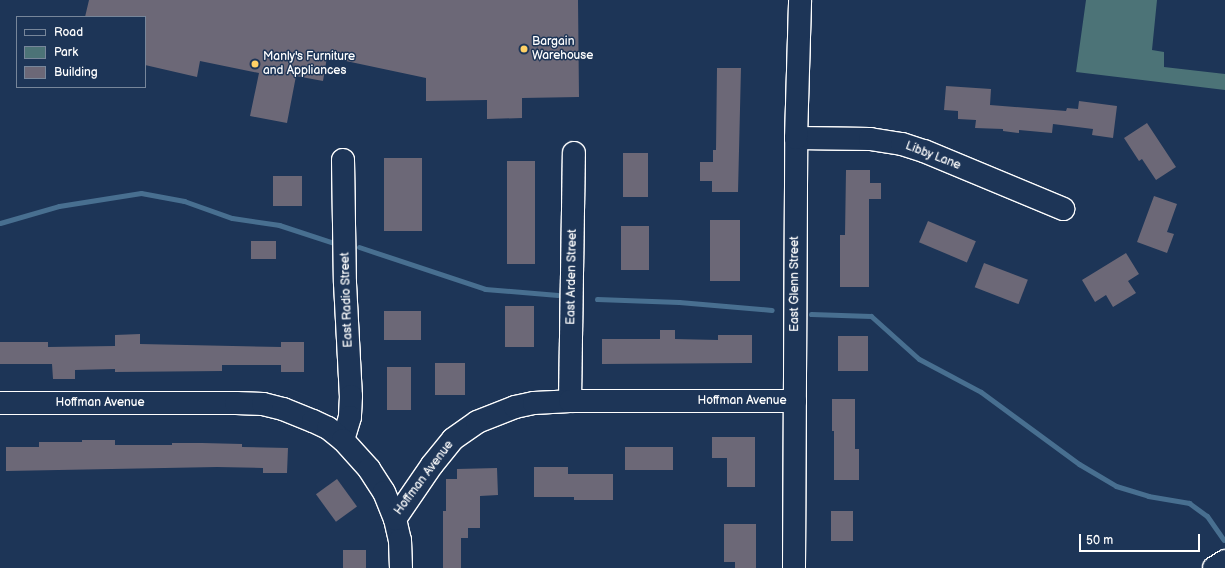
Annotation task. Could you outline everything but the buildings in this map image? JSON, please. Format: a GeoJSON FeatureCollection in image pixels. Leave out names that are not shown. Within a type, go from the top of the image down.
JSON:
{"type":"FeatureCollection","features":[{"type":"Feature","properties":{"kind":"street","name":"East Glenn Street"},"geometry":{"type":"LineString","coordinates":[[794,568],[796,138],[800,0]]}},
{"type":"Feature","properties":{"kind":"street","name":"Libby Lane"},"geometry":{"type":"LineString","coordinates":[[796,138],[870,139],[902,144],[924,151],[1062,208]]}},
{"type":"Feature","properties":{"kind":"street","name":"East Arden Street"},"geometry":{"type":"LineString","coordinates":[[570,401],[574,153]]}},
{"type":"Feature","properties":{"kind":"street","name":"East Radio Street"},"geometry":{"type":"LineString","coordinates":[[343,160],[345,283],[351,396],[350,418],[343,440]]}},
{"type":"Feature","properties":{"kind":"street","name":"Hoffman Avenue"},"geometry":{"type":"LineString","coordinates":[[395,519],[446,447],[469,427],[487,417],[515,407],[539,402],[570,401],[795,401]]}},
{"type":"Feature","properties":{"kind":"street","name":"Hoffman Avenue"},"geometry":{"type":"LineString","coordinates":[[0,403],[236,403],[263,404],[283,409],[328,428],[343,440],[378,481],[390,504],[395,519]]}},
{"type":"Feature","properties":{"kind":"street"},"geometry":{"type":"LineString","coordinates":[[395,519],[400,540],[401,568]]}},
{"type":"Feature","properties":{"kind":"street"},"geometry":{"type":"LineString","coordinates":[[1214,568],[1225,561]]}},
{"type":"Feature","properties":{"kind":"green space"},"geometry":{"type":"Polygon","coordinates":[[[1086,0],[1157,0],[1152,50],[1164,52],[1164,67],[1225,74],[1225,90],[1076,72],[1086,0]]]}},
{"type":"Feature","properties":{"kind":"waterway"},"geometry":{"type":"LineString","coordinates":[[0,223],[59,206],[141,193],[184,201],[232,218],[279,225],[331,242]]}},
{"type":"Feature","properties":{"kind":"waterway"},"geometry":{"type":"LineString","coordinates":[[359,247],[485,289],[558,295]]}},
{"type":"Feature","properties":{"kind":"waterway"},"geometry":{"type":"LineString","coordinates":[[597,299],[679,302],[772,310]]}},
{"type":"Feature","properties":{"kind":"waterway"},"geometry":{"type":"LineString","coordinates":[[811,314],[871,316],[919,359],[981,392],[1079,464],[1116,486],[1148,496],[1189,503],[1207,516],[1224,540]]}},
{"type":"Feature","properties":{"kind":"place","name":"Bargain Warehouse"},"geometry":{"type":"Point","coordinates":[524,49]}},
{"type":"Feature","properties":{"kind":"place","name":"Manly's Furniture and Appliances"},"geometry":{"type":"Point","coordinates":[255,64]}}]}
